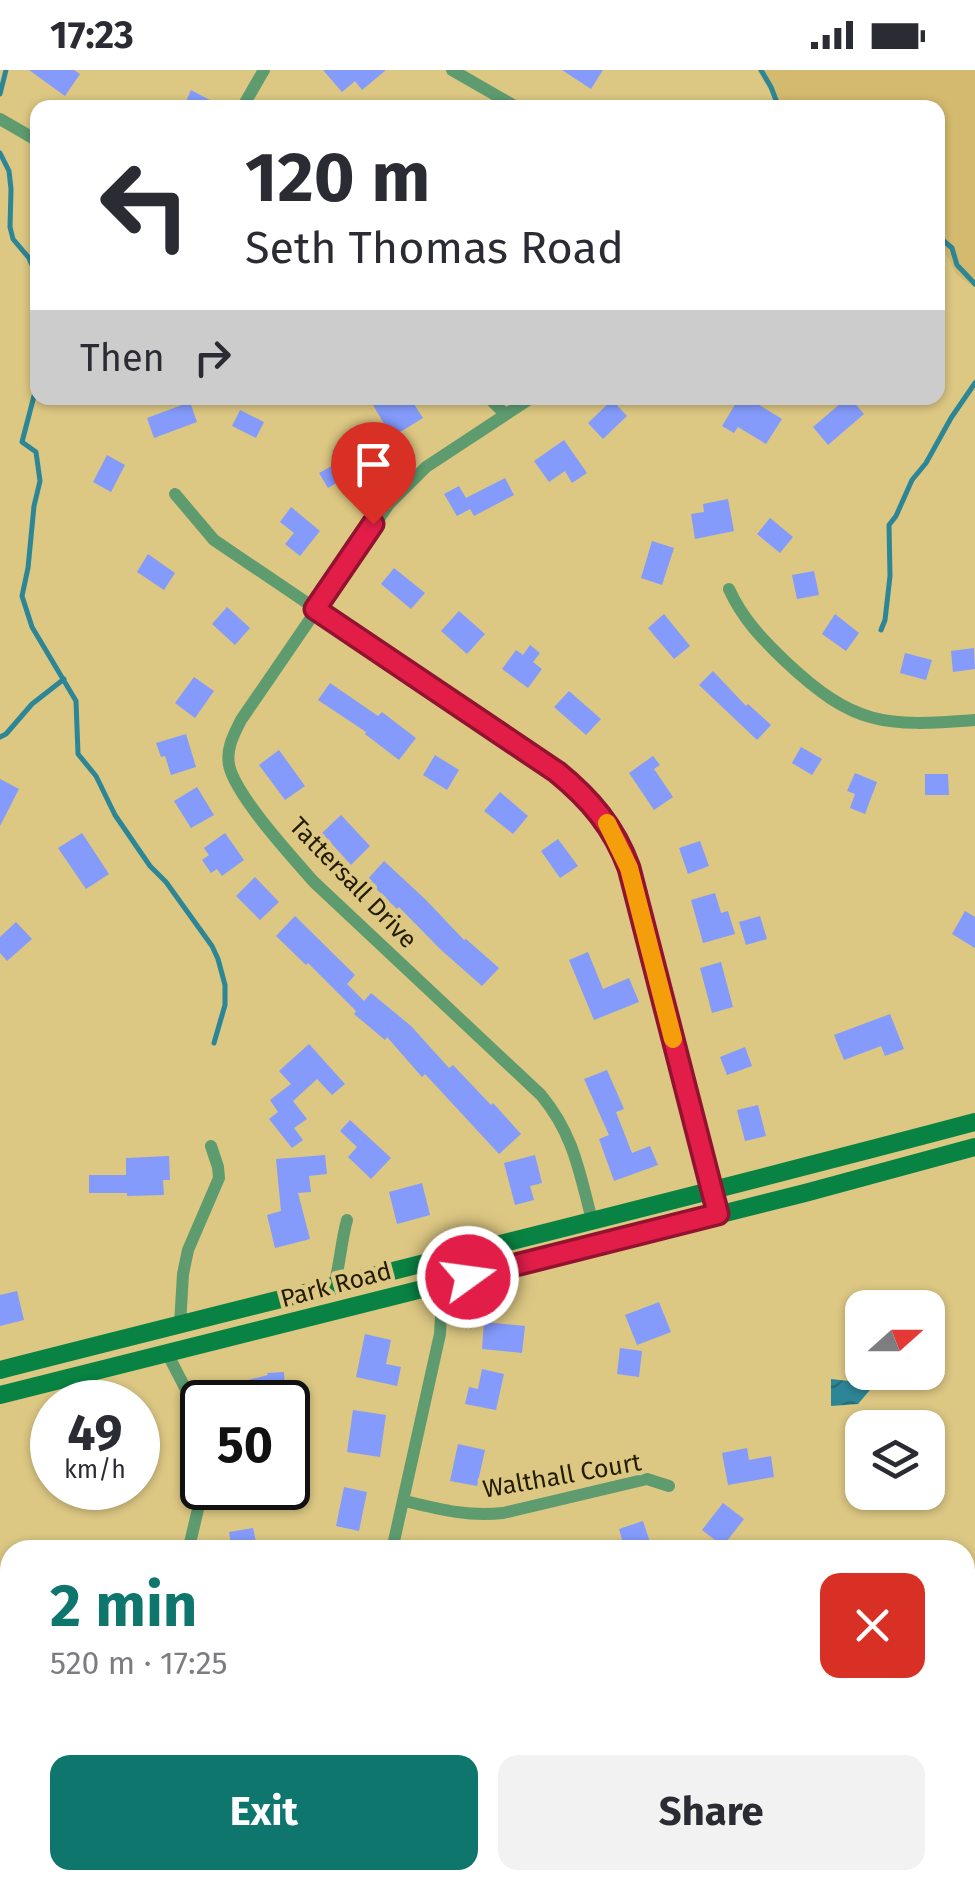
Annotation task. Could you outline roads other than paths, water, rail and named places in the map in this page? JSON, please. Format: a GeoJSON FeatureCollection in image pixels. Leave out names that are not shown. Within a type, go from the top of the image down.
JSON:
{"type":"FeatureCollection","features":[{"type":"Feature","properties":{"kind":"main road","name":"Park Road"},"geometry":{"type":"LineString","coordinates":[[0,1370],[713,1192],[975,1122]]}},
{"type":"Feature","properties":{"kind":"main road","name":"Park Road"},"geometry":{"type":"LineString","coordinates":[[0,1395],[975,1147]]}},
{"type":"Feature","properties":{"kind":"street"},"geometry":{"type":"LineString","coordinates":[[247,100],[264,70]]}},
{"type":"Feature","properties":{"kind":"street"},"geometry":{"type":"LineString","coordinates":[[452,70],[504,100]]}},
{"type":"Feature","properties":{"kind":"street"},"geometry":{"type":"LineString","coordinates":[[0,119],[30,136]]}},
{"type":"Feature","properties":{"kind":"street"},"geometry":{"type":"LineString","coordinates":[[497,405],[505,414]]}},
{"type":"Feature","properties":{"kind":"street","name":"Tattersall Drive"},"geometry":{"type":"LineString","coordinates":[[519,405],[413,478],[373,524],[236,730],[228,753],[229,766],[280,844],[314,882],[557,1114],[572,1144],[592,1220]]}},
{"type":"Feature","properties":{"kind":"street"},"geometry":{"type":"LineString","coordinates":[[175,494],[214,540],[557,772],[605,820],[629,868],[718,1214]]}},
{"type":"Feature","properties":{"kind":"street"},"geometry":{"type":"LineString","coordinates":[[729,589],[746,620],[814,688],[836,704],[861,715],[900,724],[975,720]]}},
{"type":"Feature","properties":{"kind":"street"},"geometry":{"type":"LineString","coordinates":[[180,1324],[188,1250],[219,1178],[212,1146]]}},
{"type":"Feature","properties":{"kind":"street"},"geometry":{"type":"LineString","coordinates":[[334,1286],[347,1220]]}},
{"type":"Feature","properties":{"kind":"street"},"geometry":{"type":"LineString","coordinates":[[394,1540],[440,1334],[442,1315],[434,1286]]}},
{"type":"Feature","properties":{"kind":"street"},"geometry":{"type":"LineString","coordinates":[[167,1353],[181,1380]]}},
{"type":"Feature","properties":{"kind":"street","name":"Walthall Court"},"geometry":{"type":"LineString","coordinates":[[404,1501],[457,1514],[481,1515],[647,1479],[669,1486]]}},
{"type":"Feature","properties":{"kind":"street"},"geometry":{"type":"LineString","coordinates":[[190,1540],[198,1510]]}},
{"type":"Feature","properties":{"kind":"water"},"geometry":{"type":"Polygon","coordinates":[[[831,1379],[845,1381],[845,1390],[870,1390],[858,1404],[831,1406],[831,1379]]]}},
{"type":"Feature","properties":{"kind":"waterway"},"geometry":{"type":"LineString","coordinates":[[0,94],[6,70]]}},
{"type":"Feature","properties":{"kind":"waterway"},"geometry":{"type":"LineString","coordinates":[[761,70],[776,100]]}},
{"type":"Feature","properties":{"kind":"waterway"},"geometry":{"type":"LineString","coordinates":[[0,153],[9,171],[13,239],[30,260]]}},
{"type":"Feature","properties":{"kind":"waterway"},"geometry":{"type":"LineString","coordinates":[[945,242],[952,248],[957,265],[975,284]]}},
{"type":"Feature","properties":{"kind":"waterway"},"geometry":{"type":"LineString","coordinates":[[881,630],[890,576],[889,525],[912,480],[975,383]]}},
{"type":"Feature","properties":{"kind":"waterway"},"geometry":{"type":"LineString","coordinates":[[32,405],[22,442],[36,452],[40,481],[22,596],[32,627],[76,701],[78,754],[96,776],[115,815],[218,959],[225,985],[225,1005],[214,1043]]}},
{"type":"Feature","properties":{"kind":"waterway"},"geometry":{"type":"LineString","coordinates":[[0,737],[64,679]]}}]}
